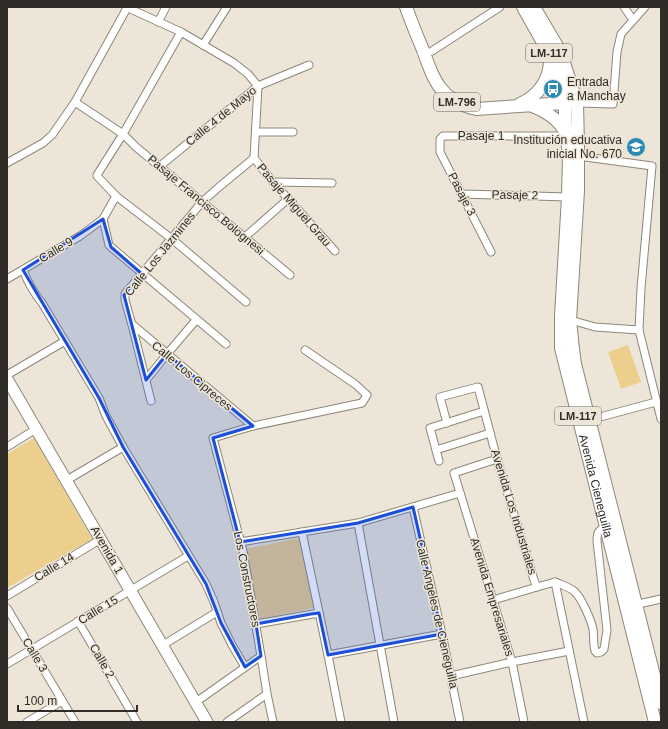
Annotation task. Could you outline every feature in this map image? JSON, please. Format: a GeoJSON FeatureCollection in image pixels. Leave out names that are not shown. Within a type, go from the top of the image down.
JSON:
{"type":"FeatureCollection","features":[{"type":"Feature","properties":{"kind":"main road","name":"LM-796"},"geometry":{"type":"LineString","coordinates":[[406,7],[432,75],[440,88],[457,102],[476,109],[571,103]]}},
{"type":"Feature","properties":{"kind":"main road","name":"LM-117"},"geometry":{"type":"LineString","coordinates":[[527,7],[550,54],[560,83],[571,103]]}},
{"type":"Feature","properties":{"kind":"main road","name":"LM-117"},"geometry":{"type":"LineString","coordinates":[[527,7],[557,46],[564,63],[571,103]]}},
{"type":"Feature","properties":{"kind":"main road"},"geometry":{"type":"LineString","coordinates":[[514,106],[532,98],[541,88],[548,76],[550,54]]}},
{"type":"Feature","properties":{"kind":"main road","name":"Avenida Cieneguilla"},"geometry":{"type":"LineString","coordinates":[[571,103],[565,118],[569,156],[565,318],[631,606],[655,722]]}},
{"type":"Feature","properties":{"kind":"main road","name":"Avenida Cieneguilla"},"geometry":{"type":"LineString","coordinates":[[571,103],[578,156],[578,191],[562,348],[606,527],[661,703]]}},
{"type":"Feature","properties":{"kind":"main road"},"geometry":{"type":"LineString","coordinates":[[530,106],[544,112],[558,122],[564,128],[567,136]]}},
{"type":"Feature","properties":{"kind":"street"},"geometry":{"type":"LineString","coordinates":[[7,163],[43,143],[52,136],[75,102],[126,7],[181,32],[203,45],[240,68],[248,74],[258,86]]}},
{"type":"Feature","properties":{"kind":"street"},"geometry":{"type":"LineString","coordinates":[[158,22],[166,7]]}},
{"type":"Feature","properties":{"kind":"street"},"geometry":{"type":"LineString","coordinates":[[203,45],[227,7]]}},
{"type":"Feature","properties":{"kind":"street"},"geometry":{"type":"LineString","coordinates":[[432,51],[500,7]]}},
{"type":"Feature","properties":{"kind":"street"},"geometry":{"type":"LineString","coordinates":[[624,7],[633,20]]}},
{"type":"Feature","properties":{"kind":"street"},"geometry":{"type":"LineString","coordinates":[[571,103],[614,104],[617,52],[621,34],[645,7]]}},
{"type":"Feature","properties":{"kind":"street"},"geometry":{"type":"LineString","coordinates":[[181,32],[123,134],[97,176],[116,196],[172,239],[246,302]]}},
{"type":"Feature","properties":{"kind":"street","name":"Calle 4 de Mayo"},"geometry":{"type":"LineString","coordinates":[[160,166],[258,86],[309,65]]}},
{"type":"Feature","properties":{"kind":"street","name":"Pasaje Miguel Grau"},"geometry":{"type":"LineString","coordinates":[[258,86],[254,158],[273,182],[335,251]]}},
{"type":"Feature","properties":{"kind":"street","name":"Pasaje Francisco Bolognesi"},"geometry":{"type":"LineString","coordinates":[[75,102],[123,134],[136,147],[290,275]]}},
{"type":"Feature","properties":{"kind":"street"},"geometry":{"type":"LineString","coordinates":[[256,132],[294,132]]}},
{"type":"Feature","properties":{"kind":"street","name":"Pasaje 1"},"geometry":{"type":"LineString","coordinates":[[443,136],[567,136]]}},
{"type":"Feature","properties":{"kind":"street","name":"Pasaje 3"},"geometry":{"type":"LineString","coordinates":[[443,136],[440,139],[440,152],[491,252]]}},
{"type":"Feature","properties":{"kind":"street"},"geometry":{"type":"LineString","coordinates":[[578,156],[652,166],[641,288],[639,330],[661,420]]}},
{"type":"Feature","properties":{"kind":"street","name":"Calle Los Jazmines"},"geometry":{"type":"LineString","coordinates":[[151,401],[132,325],[124,300],[125,294],[202,202],[254,158]]}},
{"type":"Feature","properties":{"kind":"street"},"geometry":{"type":"LineString","coordinates":[[273,182],[332,183]]}},
{"type":"Feature","properties":{"kind":"street","name":"Pasaje 2"},"geometry":{"type":"LineString","coordinates":[[462,194],[568,197]]}},
{"type":"Feature","properties":{"kind":"street"},"geometry":{"type":"LineString","coordinates":[[116,196],[103,219],[109,245],[226,344]]}},
{"type":"Feature","properties":{"kind":"street"},"geometry":{"type":"LineString","coordinates":[[245,237],[288,199]]}},
{"type":"Feature","properties":{"kind":"street","name":"Calle 9"},"geometry":{"type":"LineString","coordinates":[[7,279],[80,236],[103,219]]}},
{"type":"Feature","properties":{"kind":"street"},"geometry":{"type":"LineString","coordinates":[[23,270],[34,293],[42,303],[98,398],[123,447],[206,584],[221,623],[245,667]]}},
{"type":"Feature","properties":{"kind":"street"},"geometry":{"type":"LineString","coordinates":[[565,318],[595,326],[639,330]]}},
{"type":"Feature","properties":{"kind":"street"},"geometry":{"type":"LineString","coordinates":[[146,380],[196,320]]}},
{"type":"Feature","properties":{"kind":"street","name":"Calle Los Cipreces"},"geometry":{"type":"LineString","coordinates":[[132,325],[253,426]]}},
{"type":"Feature","properties":{"kind":"street"},"geometry":{"type":"LineString","coordinates":[[7,375],[65,341]]}},
{"type":"Feature","properties":{"kind":"street"},"geometry":{"type":"LineString","coordinates":[[253,426],[362,403],[367,395],[355,384],[305,350]]}},
{"type":"Feature","properties":{"kind":"street","name":"Avenida 1"},"geometry":{"type":"LineString","coordinates":[[7,378],[207,722]]}},
{"type":"Feature","properties":{"kind":"street","name":"Avenida Los Industriales"},"geometry":{"type":"LineString","coordinates":[[447,423],[440,397],[478,387],[490,433],[537,587],[555,582]]}},
{"type":"Feature","properties":{"kind":"street"},"geometry":{"type":"LineString","coordinates":[[589,420],[656,402]]}},
{"type":"Feature","properties":{"kind":"street"},"geometry":{"type":"LineString","coordinates":[[439,461],[430,428],[484,411]]}},
{"type":"Feature","properties":{"kind":"street","name":"Los Constructores"},"geometry":{"type":"LineString","coordinates":[[253,426],[213,438],[243,551],[272,722]]}},
{"type":"Feature","properties":{"kind":"street"},"geometry":{"type":"LineString","coordinates":[[7,447],[36,429]]}},
{"type":"Feature","properties":{"kind":"street"},"geometry":{"type":"LineString","coordinates":[[436,450],[490,433]]}},
{"type":"Feature","properties":{"kind":"street"},"geometry":{"type":"LineString","coordinates":[[67,480],[123,447]]}},
{"type":"Feature","properties":{"kind":"street","name":"Avenida Empresariales"},"geometry":{"type":"LineString","coordinates":[[498,459],[454,473],[512,662],[524,722]]}},
{"type":"Feature","properties":{"kind":"street"},"geometry":{"type":"LineString","coordinates":[[240,542],[358,523],[460,493]]}},
{"type":"Feature","properties":{"kind":"street","name":"Calle Angeles de Cieneguilla"},"geometry":{"type":"LineString","coordinates":[[413,507],[442,634],[460,722]]}},
{"type":"Feature","properties":{"kind":"street"},"geometry":{"type":"LineString","coordinates":[[358,523],[394,722]]}},
{"type":"Feature","properties":{"kind":"street"},"geometry":{"type":"LineString","coordinates":[[555,582],[575,592],[588,615],[593,630],[595,651],[597,653],[601,652],[604,649],[607,630],[597,534],[600,530],[606,527]]}},
{"type":"Feature","properties":{"kind":"street"},"geometry":{"type":"LineString","coordinates":[[302,532],[341,722]]}},
{"type":"Feature","properties":{"kind":"street","name":"Calle 14"},"geometry":{"type":"LineString","coordinates":[[7,596],[101,539]]}},
{"type":"Feature","properties":{"kind":"street","name":"Calle 15"},"geometry":{"type":"LineString","coordinates":[[7,664],[188,556]]}},
{"type":"Feature","properties":{"kind":"street"},"geometry":{"type":"LineString","coordinates":[[555,582],[559,594],[569,652],[584,722]]}},
{"type":"Feature","properties":{"kind":"street"},"geometry":{"type":"LineString","coordinates":[[493,600],[537,587]]}},
{"type":"Feature","properties":{"kind":"street"},"geometry":{"type":"LineString","coordinates":[[631,606],[661,599]]}},
{"type":"Feature","properties":{"kind":"street","name":"Calle 3"},"geometry":{"type":"LineString","coordinates":[[7,608],[74,722]]}},
{"type":"Feature","properties":{"kind":"street"},"geometry":{"type":"LineString","coordinates":[[163,645],[217,612]]}},
{"type":"Feature","properties":{"kind":"street"},"geometry":{"type":"LineString","coordinates":[[256,624],[319,613]]}},
{"type":"Feature","properties":{"kind":"street","name":"Calle 2"},"geometry":{"type":"LineString","coordinates":[[78,622],[137,722]]}},
{"type":"Feature","properties":{"kind":"street"},"geometry":{"type":"LineString","coordinates":[[328,655],[442,634]]}},
{"type":"Feature","properties":{"kind":"street"},"geometry":{"type":"LineString","coordinates":[[451,676],[512,662],[569,652]]}},
{"type":"Feature","properties":{"kind":"street"},"geometry":{"type":"LineString","coordinates":[[196,702],[262,656]]}},
{"type":"Feature","properties":{"kind":"street"},"geometry":{"type":"LineString","coordinates":[[227,722],[267,694]]}},
{"type":"Feature","properties":{"kind":"street"},"geometry":{"type":"LineString","coordinates":[[27,722],[62,701]]}},
{"type":"Feature","properties":{"kind":"highlighted area"},"geometry":{"type":"Polygon","coordinates":[[[103,219],[111,247],[142,274],[124,295],[146,380],[167,354],[253,426],[213,438],[240,542],[358,523],[413,507],[442,634],[328,655],[319,613],[311,614],[256,624],[261,656],[245,667],[221,623],[206,584],[123,447],[99,398],[23,270],[103,219]]]}},
{"type":"Feature","properties":{"kind":"shaded area"},"geometry":{"type":"Polygon","coordinates":[[[628,345],[641,382],[621,389],[608,352],[628,345]]]}},
{"type":"Feature","properties":{"kind":"shaded area"},"geometry":{"type":"Polygon","coordinates":[[[34,438],[92,539],[7,588],[7,454],[34,438]]]}},
{"type":"Feature","properties":{"kind":"shaded area"},"geometry":{"type":"Polygon","coordinates":[[[299,538],[314,608],[260,619],[245,549],[299,538]]]}},
{"type":"Feature","properties":{"kind":"place","name":"Entrada a Manchay"},"geometry":{"type":"Point","coordinates":[553,89]}},
{"type":"Feature","properties":{"kind":"place","name":"Institución educativa inicial No. 670"},"geometry":{"type":"Point","coordinates":[636,147]}}]}
